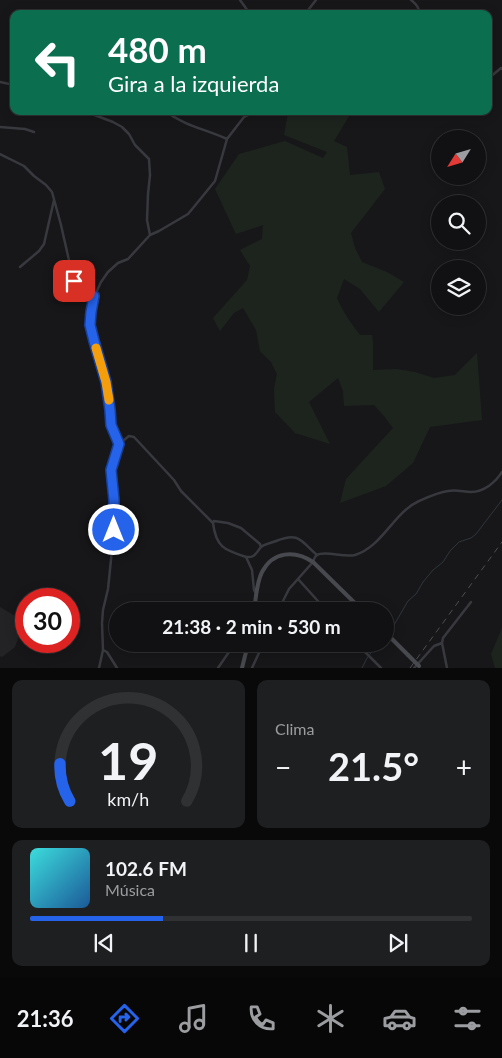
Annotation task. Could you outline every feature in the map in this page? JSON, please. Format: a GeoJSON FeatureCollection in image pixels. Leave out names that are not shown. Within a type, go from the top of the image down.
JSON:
{"type":"FeatureCollection","features":[{"type":"Feature","properties":{"kind":"main road"},"geometry":{"type":"LineString","coordinates":[[255,602],[260,578],[270,562],[281,556],[293,554],[313,562],[354,602]]}},
{"type":"Feature","properties":{"kind":"main road"},"geometry":{"type":"LineString","coordinates":[[394,641],[420,667]]}},
{"type":"Feature","properties":{"kind":"main road"},"geometry":{"type":"LineString","coordinates":[[242,668],[246,652]]}},
{"type":"Feature","properties":{"kind":"street"},"geometry":{"type":"LineString","coordinates":[[308,10],[316,0]]}},
{"type":"Feature","properties":{"kind":"street"},"geometry":{"type":"LineString","coordinates":[[411,0],[416,4],[419,10]]}},
{"type":"Feature","properties":{"kind":"street"},"geometry":{"type":"LineString","coordinates":[[492,75],[502,69]]}},
{"type":"Feature","properties":{"kind":"street"},"geometry":{"type":"LineString","coordinates":[[95,115],[122,127],[149,160],[147,220],[150,235]]}},
{"type":"Feature","properties":{"kind":"street"},"geometry":{"type":"LineString","coordinates":[[171,115],[196,128],[227,139]]}},
{"type":"Feature","properties":{"kind":"street"},"geometry":{"type":"LineString","coordinates":[[119,444],[111,425],[106,382],[90,325],[94,296],[108,272],[118,263],[128,259],[150,235],[188,214],[215,181],[227,139],[244,117],[248,115]]}},
{"type":"Feature","properties":{"kind":"street"},"geometry":{"type":"LineString","coordinates":[[0,127],[34,132]]}},
{"type":"Feature","properties":{"kind":"street"},"geometry":{"type":"LineString","coordinates":[[0,154],[24,166],[52,192],[75,287],[79,291],[94,296]]}},
{"type":"Feature","properties":{"kind":"street"},"geometry":{"type":"LineString","coordinates":[[0,160],[5,157]]}},
{"type":"Feature","properties":{"kind":"street"},"geometry":{"type":"LineString","coordinates":[[20,267],[39,251],[44,244],[54,199]]}},
{"type":"Feature","properties":{"kind":"street"},"geometry":{"type":"LineString","coordinates":[[99,668],[103,650],[103,610],[108,589],[114,530],[111,470],[119,444],[129,436],[134,437],[174,480],[181,492],[213,524],[215,539],[220,544],[235,553],[251,558],[256,555],[263,545],[291,536],[298,538],[317,555]]}},
{"type":"Feature","properties":{"kind":"street"},"geometry":{"type":"LineString","coordinates":[[282,602],[289,589],[317,555],[354,555],[370,548],[395,520],[415,503],[447,491],[473,492],[482,490],[495,481],[502,472]]}},
{"type":"Feature","properties":{"kind":"street"},"geometry":{"type":"LineString","coordinates":[[213,524],[214,521],[228,523],[241,528],[261,547]]}},
{"type":"Feature","properties":{"kind":"street"},"geometry":{"type":"LineString","coordinates":[[246,557],[252,570],[256,594]]}},
{"type":"Feature","properties":{"kind":"street"},"geometry":{"type":"LineString","coordinates":[[298,579],[319,602]]}},
{"type":"Feature","properties":{"kind":"street"},"geometry":{"type":"LineString","coordinates":[[447,668],[442,643],[443,638],[471,602]]}},
{"type":"Feature","properties":{"kind":"street"},"geometry":{"type":"LineString","coordinates":[[414,668],[434,646],[442,643]]}},
{"type":"Feature","properties":{"kind":"street"},"geometry":{"type":"LineString","coordinates":[[103,650],[107,652],[117,668]]}},
{"type":"Feature","properties":{"kind":"street"},"geometry":{"type":"LineString","coordinates":[[218,668],[229,652]]}},
{"type":"Feature","properties":{"kind":"street"},"geometry":{"type":"LineString","coordinates":[[252,668],[259,652]]}},
{"type":"Feature","properties":{"kind":"street"},"geometry":{"type":"LineString","coordinates":[[364,652],[380,668]]}},
{"type":"Feature","properties":{"kind":"shaded area"},"geometry":{"type":"Polygon","coordinates":[[[288,115],[350,115],[334,141],[347,147],[350,175],[379,172],[385,189],[351,233],[355,248],[362,262],[387,272],[404,282],[379,312],[360,289],[344,279],[337,298],[360,335],[372,335],[373,370],[397,369],[434,378],[455,375],[477,353],[482,420],[430,427],[413,463],[386,486],[340,503],[346,479],[393,428],[374,405],[344,406],[343,391],[338,378],[309,402],[330,444],[295,433],[275,412],[274,389],[277,374],[271,362],[260,351],[256,330],[243,308],[234,313],[220,331],[213,318],[247,280],[250,266],[240,250],[262,239],[263,225],[236,234],[215,189],[239,154],[285,141],[323,158],[327,152],[284,135],[288,115]]]}},
{"type":"Feature","properties":{"kind":"shaded area"},"geometry":{"type":"Polygon","coordinates":[[[0,607],[15,616],[15,647],[2,657],[0,656],[0,607]]]}},
{"type":"Feature","properties":{"kind":"shaded area"},"geometry":{"type":"Polygon","coordinates":[[[502,628],[502,668],[495,668],[491,654],[502,628]]]}},
{"type":"Feature","properties":{"kind":"waterway"},"geometry":{"type":"LineString","coordinates":[[394,625],[408,601],[416,594],[433,570],[443,562],[459,542],[476,534],[502,500]]}},
{"type":"Feature","properties":{"kind":"waterway"},"geometry":{"type":"LineString","coordinates":[[362,668],[372,652]]}},
{"type":"Feature","properties":{"kind":"railway"},"geometry":{"type":"LineString","coordinates":[[410,668],[502,542]]}},
{"type":"Feature","properties":{"kind":"slow traffic"},"geometry":{"type":"LineString","coordinates":[[96,348],[109,400]]}},
{"type":"Feature","properties":{"kind":"route"},"geometry":{"type":"LineString","coordinates":[[74,281],[75,287],[79,291],[94,296],[90,325],[106,382],[111,425],[119,444],[111,470],[114,530]]}}]}
